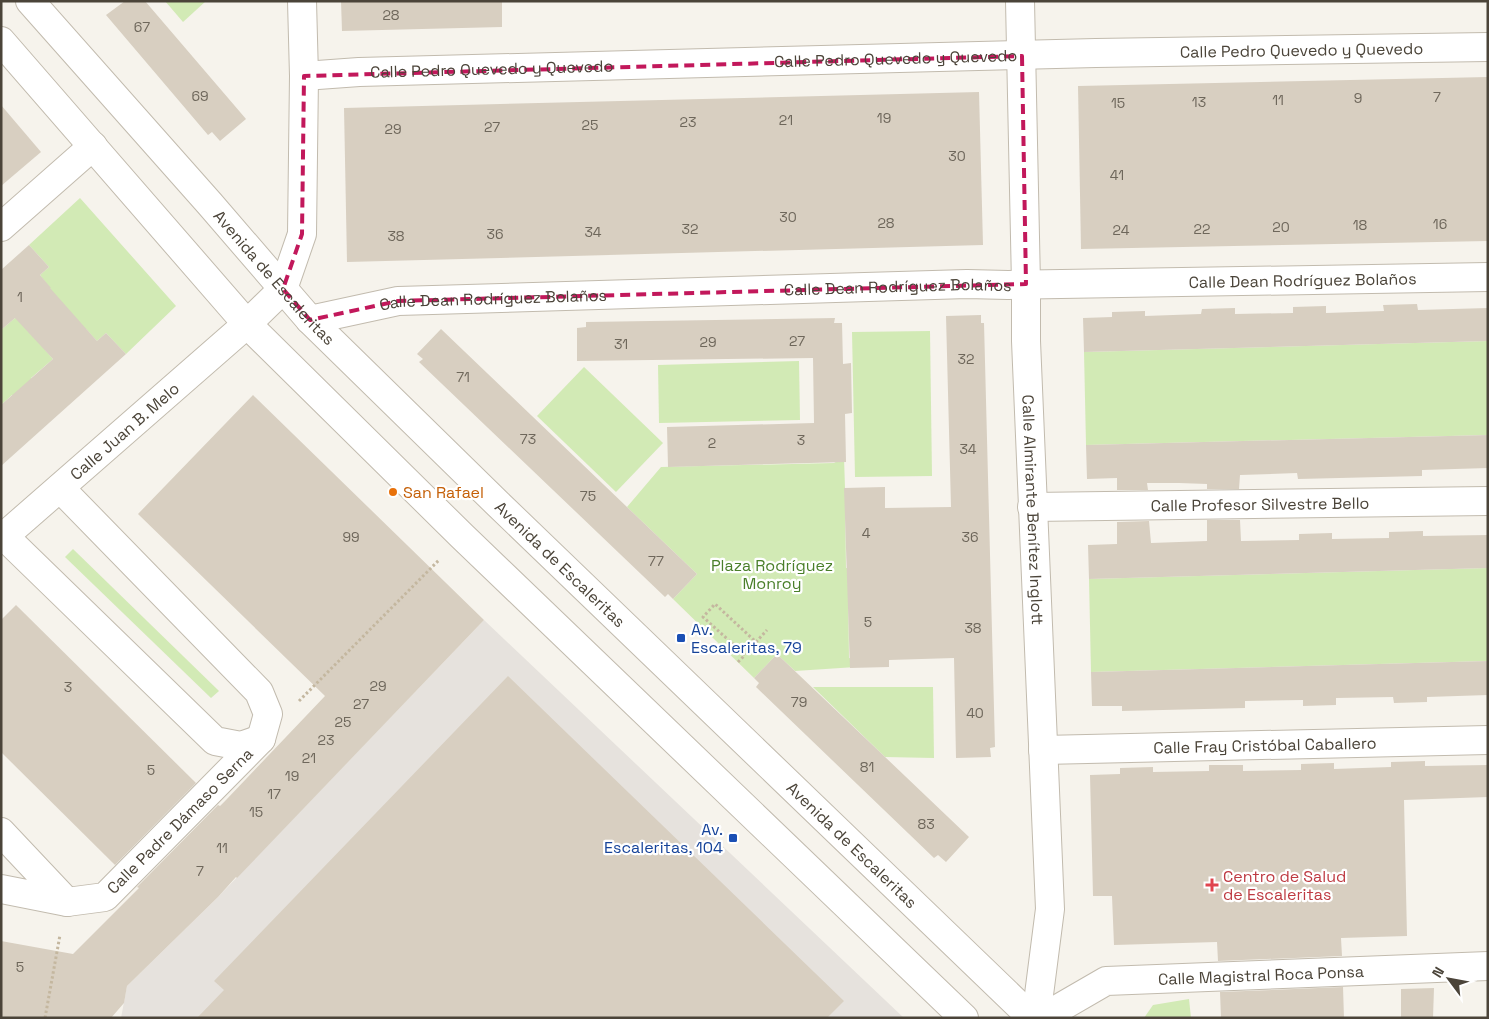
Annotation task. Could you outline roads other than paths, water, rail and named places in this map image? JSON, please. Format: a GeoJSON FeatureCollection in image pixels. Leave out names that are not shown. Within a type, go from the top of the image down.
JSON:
{"type":"FeatureCollection","features":[{"type":"Feature","properties":{"kind":"street","name":"Avenida de Escaleritas"},"geometry":{"type":"LineString","coordinates":[[30,1],[310,320],[497,503],[1032,1018]]}},
{"type":"Feature","properties":{"kind":"street"},"geometry":{"type":"LineString","coordinates":[[283,289],[302,234],[304,76],[302,1]]}},
{"type":"Feature","properties":{"kind":"street","name":"Calle Almirante Benítez Inglott"},"geometry":{"type":"LineString","coordinates":[[1020,1],[1026,341],[1050,910],[1036,1018]]}},
{"type":"Feature","properties":{"kind":"street"},"geometry":{"type":"LineString","coordinates":[[1,41],[247,324],[462,536],[964,1018]]}},
{"type":"Feature","properties":{"kind":"street","name":"Calle Pedro Quevedo y Quevedo"},"geometry":{"type":"LineString","coordinates":[[304,76],[359,72],[1116,53],[1488,47]]}},
{"type":"Feature","properties":{"kind":"street"},"geometry":{"type":"LineString","coordinates":[[1,227],[92,146]]}},
{"type":"Feature","properties":{"kind":"street","name":"Calle Dean Rodríguez Bolaños"},"geometry":{"type":"LineString","coordinates":[[310,320],[398,301],[957,284],[1488,277]]}},
{"type":"Feature","properties":{"kind":"street","name":"Calle Juan B. Melo"},"geometry":{"type":"LineString","coordinates":[[3,537],[247,324],[283,289]]}},
{"type":"Feature","properties":{"kind":"street"},"geometry":{"type":"LineString","coordinates":[[3,537],[215,741],[241,746],[261,739],[268,714],[259,692],[60,488]]}},
{"type":"Feature","properties":{"kind":"street","name":"Calle Profesor Silvestre Bello"},"geometry":{"type":"LineString","coordinates":[[1032,507],[1488,502]]}},
{"type":"Feature","properties":{"kind":"street","name":"Calle Padre Dámaso Serna"},"geometry":{"type":"LineString","coordinates":[[67,902],[105,896],[261,739]]}},
{"type":"Feature","properties":{"kind":"street","name":"Calle Fray Cristóbal Caballero"},"geometry":{"type":"LineString","coordinates":[[1043,750],[1488,740]]}},
{"type":"Feature","properties":{"kind":"street"},"geometry":{"type":"LineString","coordinates":[[1,832],[67,902]]}},
{"type":"Feature","properties":{"kind":"street"},"geometry":{"type":"LineString","coordinates":[[1,889],[67,902]]}},
{"type":"Feature","properties":{"kind":"street","name":"Calle Magistral Roca Ponsa"},"geometry":{"type":"LineString","coordinates":[[1042,1018],[1106,981],[1488,966]]}},
{"type":"Feature","properties":{"kind":"place","name":"San Rafael"},"geometry":{"type":"Point","coordinates":[393,492]}},
{"type":"Feature","properties":{"kind":"place","name":"Av. Escaleritas, 79"},"geometry":{"type":"Point","coordinates":[681,638]}},
{"type":"Feature","properties":{"kind":"place","name":"Av. Escaleritas, 104"},"geometry":{"type":"Point","coordinates":[733,838]}},
{"type":"Feature","properties":{"kind":"place","name":"Centro de Salud de Escaleritas"},"geometry":{"type":"Point","coordinates":[1212,885]}},
{"type":"Feature","properties":{"kind":"park label","name":"Plaza Rodríguez Monroy"},"geometry":{"type":"Point","coordinates":[772,574]}}]}
